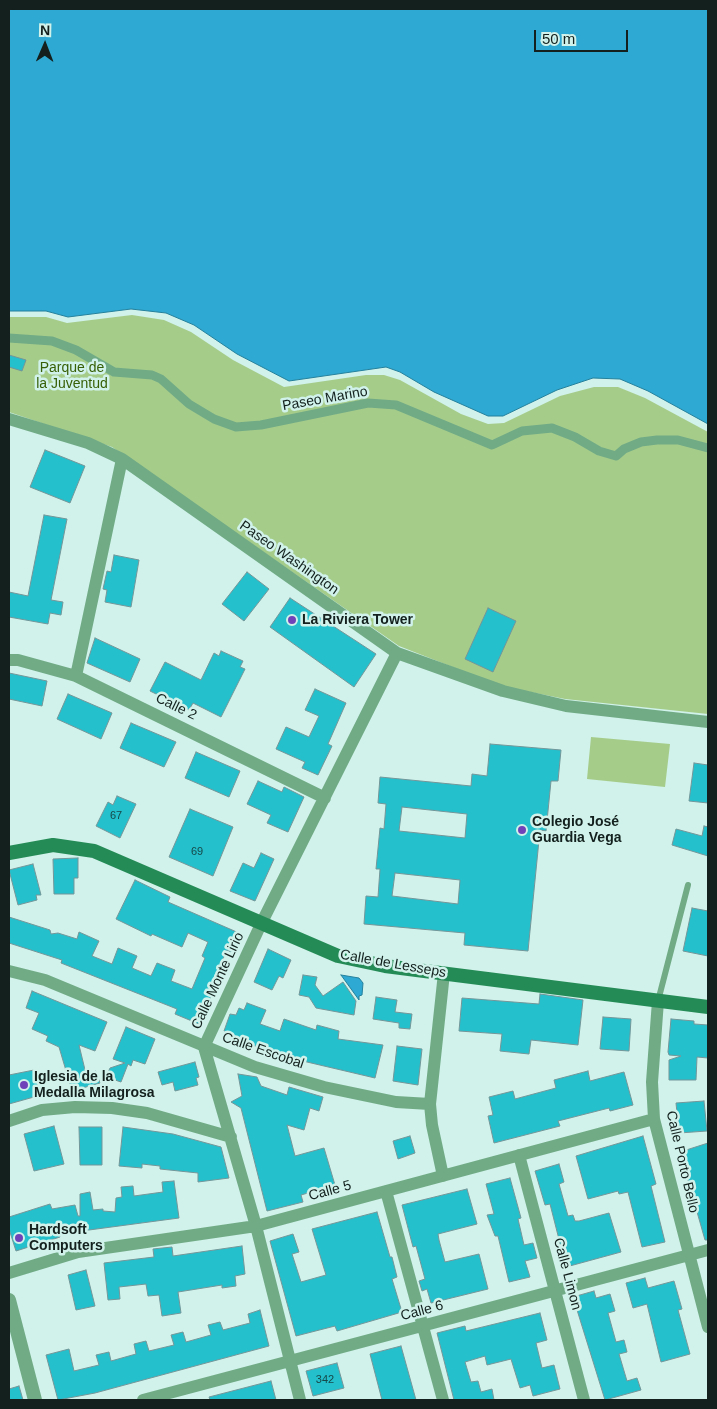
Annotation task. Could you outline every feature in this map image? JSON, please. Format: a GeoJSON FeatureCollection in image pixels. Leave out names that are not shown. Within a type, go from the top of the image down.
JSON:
{"type":"FeatureCollection","features":[{"type":"Feature","properties":{"kind":"main road","name":"Calle de Lesseps"},"geometry":{"type":"LineString","coordinates":[[9,854],[53,846],[94,851],[338,956],[385,966],[708,1007]]}},
{"type":"Feature","properties":{"kind":"street","name":"Paseo Marino"},"geometry":{"type":"LineString","coordinates":[[9,338],[52,341],[76,350],[114,372],[152,375],[161,379],[189,404],[214,420],[236,426],[261,425],[368,403],[396,405],[492,444],[522,431],[552,428],[575,437],[599,451],[616,456],[624,449],[641,442],[657,440],[678,440],[708,448]]}},
{"type":"Feature","properties":{"kind":"street","name":"Paseo Washington"},"geometry":{"type":"LineString","coordinates":[[9,419],[88,443],[122,460],[397,653],[503,692],[566,706],[708,722]]}},
{"type":"Feature","properties":{"kind":"street"},"geometry":{"type":"LineString","coordinates":[[76,676],[122,460]]}},
{"type":"Feature","properties":{"kind":"street","name":"Calle Monte Lirio"},"geometry":{"type":"LineString","coordinates":[[300,1400],[256,1226],[204,1046],[262,924],[397,653]]}},
{"type":"Feature","properties":{"kind":"street","name":"Calle 2"},"geometry":{"type":"LineString","coordinates":[[9,660],[18,660],[76,676],[325,798]]}},
{"type":"Feature","properties":{"kind":"street","name":"Calle Escobal"},"geometry":{"type":"LineString","coordinates":[[9,972],[45,980],[256,1066],[324,1087],[396,1102],[430,1104]]}},
{"type":"Feature","properties":{"kind":"street"},"geometry":{"type":"LineString","coordinates":[[443,1176],[432,1125],[430,1104],[444,973]]}},
{"type":"Feature","properties":{"kind":"street","name":"Calle Porto Bello"},"geometry":{"type":"LineString","coordinates":[[658,1001],[652,1082],[654,1119],[708,1327]]}},
{"type":"Feature","properties":{"kind":"street"},"geometry":{"type":"LineString","coordinates":[[9,1121],[51,1109],[75,1107],[112,1108],[147,1114],[230,1136]]}},
{"type":"Feature","properties":{"kind":"street","name":"Calle 5"},"geometry":{"type":"LineString","coordinates":[[9,1273],[78,1252],[256,1226],[654,1119]]}},
{"type":"Feature","properties":{"kind":"street","name":"Calle Limon"},"geometry":{"type":"LineString","coordinates":[[520,1155],[557,1290],[584,1400]]}},
{"type":"Feature","properties":{"kind":"street"},"geometry":{"type":"LineString","coordinates":[[386,1191],[443,1400]]}},
{"type":"Feature","properties":{"kind":"street","name":"Calle 6"},"geometry":{"type":"LineString","coordinates":[[143,1400],[168,1397],[290,1361],[708,1250]]}},
{"type":"Feature","properties":{"kind":"street"},"geometry":{"type":"LineString","coordinates":[[9,1300],[35,1400]]}},
{"type":"Feature","properties":{"kind":"lane"},"geometry":{"type":"LineString","coordinates":[[658,1001],[688,885]]}},
{"type":"Feature","properties":{"kind":"green space","name":"Parque de la Juventud"},"geometry":{"type":"Polygon","coordinates":[[[132,315],[164,320],[191,332],[233,360],[284,387],[366,375],[384,375],[400,380],[461,414],[488,424],[504,423],[560,396],[594,387],[618,387],[645,398],[708,432],[708,714],[565,699],[501,686],[399,646],[112,447],[9,412],[9,317],[46,317],[67,323],[132,315]]]}},
{"type":"Feature","properties":{"kind":"green space"},"geometry":{"type":"Polygon","coordinates":[[[591,737],[670,744],[665,787],[587,779],[591,737]]]}},
{"type":"Feature","properties":{"kind":"water"},"geometry":{"type":"Polygon","coordinates":[[[9,9],[708,9],[708,424],[648,391],[620,379],[593,378],[557,390],[503,416],[488,416],[434,392],[400,372],[386,367],[289,381],[237,354],[194,325],[166,313],[131,309],[68,317],[46,311],[9,311],[9,9]]]}},
{"type":"Feature","properties":{"kind":"water"},"geometry":{"type":"Polygon","coordinates":[[[341,975],[359,978],[363,983],[362,995],[359,996],[359,1000],[341,975]]]}},
{"type":"Feature","properties":{"kind":"building"},"geometry":{"type":"Polygon","coordinates":[[[9,355],[26,360],[22,371],[9,367],[9,355]]]}},
{"type":"Feature","properties":{"kind":"building"},"geometry":{"type":"Polygon","coordinates":[[[45,450],[85,466],[70,503],[30,487],[45,450]]]}},
{"type":"Feature","properties":{"kind":"building"},"geometry":{"type":"Polygon","coordinates":[[[44,515],[67,519],[51,600],[63,602],[61,615],[50,613],[48,624],[9,617],[9,592],[28,596],[44,515]]]}},
{"type":"Feature","properties":{"kind":"building"},"geometry":{"type":"Polygon","coordinates":[[[114,555],[139,560],[131,607],[105,602],[107,590],[103,589],[107,571],[111,572],[114,555]]]}},
{"type":"Feature","properties":{"kind":"building"},"geometry":{"type":"Polygon","coordinates":[[[247,572],[269,589],[244,621],[222,604],[247,572]]]}},
{"type":"Feature","properties":{"kind":"building"},"geometry":{"type":"Polygon","coordinates":[[[290,598],[376,654],[354,687],[270,627],[290,598]]]}},
{"type":"Feature","properties":{"kind":"building"},"geometry":{"type":"Polygon","coordinates":[[[488,608],[516,621],[493,672],[465,659],[488,608]]]}},
{"type":"Feature","properties":{"kind":"building"},"geometry":{"type":"Polygon","coordinates":[[[95,638],[140,659],[130,682],[87,663],[95,638]]]}},
{"type":"Feature","properties":{"kind":"building"},"geometry":{"type":"Polygon","coordinates":[[[221,651],[243,661],[240,667],[245,669],[221,717],[193,703],[189,710],[150,691],[165,662],[201,680],[214,653],[219,656],[221,651]]]}},
{"type":"Feature","properties":{"kind":"building"},"geometry":{"type":"Polygon","coordinates":[[[9,673],[47,681],[42,706],[9,699],[9,673]]]}},
{"type":"Feature","properties":{"kind":"building"},"geometry":{"type":"Polygon","coordinates":[[[315,689],[346,703],[328,744],[332,746],[318,775],[302,768],[305,762],[276,749],[286,727],[309,737],[319,716],[305,710],[315,689]]]}},
{"type":"Feature","properties":{"kind":"building"},"geometry":{"type":"Polygon","coordinates":[[[68,694],[112,713],[101,739],[57,719],[68,694]]]}},
{"type":"Feature","properties":{"kind":"building"},"geometry":{"type":"Polygon","coordinates":[[[131,723],[176,742],[164,767],[120,748],[131,723]]]}},
{"type":"Feature","properties":{"kind":"building"},"geometry":{"type":"Polygon","coordinates":[[[490,744],[561,750],[558,781],[551,781],[546,831],[540,830],[528,951],[464,945],[465,933],[364,924],[366,896],[378,897],[380,869],[376,869],[380,828],[384,829],[386,804],[378,803],[380,777],[471,786],[472,774],[487,776],[490,744]],[[402,807],[399,831],[465,838],[467,814],[402,807]],[[395,873],[392,896],[458,904],[460,880],[395,873]]]}},
{"type":"Feature","properties":{"kind":"building"},"geometry":{"type":"Polygon","coordinates":[[[196,752],[240,771],[229,797],[185,778],[196,752]]]}},
{"type":"Feature","properties":{"kind":"building"},"geometry":{"type":"Polygon","coordinates":[[[694,763],[708,765],[708,803],[689,801],[694,763]]]}},
{"type":"Feature","properties":{"kind":"building"},"geometry":{"type":"Polygon","coordinates":[[[258,781],[282,792],[284,787],[304,797],[288,832],[267,823],[271,815],[247,804],[258,781]]]}},
{"type":"Feature","properties":{"kind":"building"},"geometry":{"type":"Polygon","coordinates":[[[117,796],[136,804],[120,838],[96,826],[108,802],[113,805],[117,796]]]}},
{"type":"Feature","properties":{"kind":"building"},"geometry":{"type":"Polygon","coordinates":[[[190,809],[233,827],[213,876],[169,857],[190,809]]]}},
{"type":"Feature","properties":{"kind":"building"},"geometry":{"type":"Polygon","coordinates":[[[704,826],[708,827],[708,856],[672,845],[676,829],[702,836],[704,826]]]}},
{"type":"Feature","properties":{"kind":"building"},"geometry":{"type":"Polygon","coordinates":[[[261,853],[274,859],[255,901],[230,891],[243,863],[254,868],[261,853]]]}},
{"type":"Feature","properties":{"kind":"building"},"geometry":{"type":"Polygon","coordinates":[[[78,858],[78,878],[74,878],[74,894],[54,894],[53,859],[78,858]]]}},
{"type":"Feature","properties":{"kind":"building"},"geometry":{"type":"Polygon","coordinates":[[[33,864],[41,895],[36,895],[37,900],[18,905],[9,870],[33,864]]]}},
{"type":"Feature","properties":{"kind":"building"},"geometry":{"type":"Polygon","coordinates":[[[135,880],[170,897],[168,902],[239,933],[231,952],[227,950],[213,981],[217,983],[199,1024],[175,1014],[177,1009],[61,963],[62,960],[9,943],[9,917],[50,930],[51,934],[58,933],[77,939],[79,932],[99,941],[92,956],[112,964],[118,948],[137,956],[132,968],[151,976],[157,963],[175,970],[171,981],[192,989],[205,958],[202,956],[208,942],[188,933],[182,947],[152,934],[151,936],[116,919],[135,880]]]}},
{"type":"Feature","properties":{"kind":"building"},"geometry":{"type":"Polygon","coordinates":[[[692,908],[708,911],[708,956],[683,951],[692,908]]]}},
{"type":"Feature","properties":{"kind":"building"},"geometry":{"type":"Polygon","coordinates":[[[268,949],[291,960],[283,978],[279,976],[272,990],[254,982],[268,949]]]}},
{"type":"Feature","properties":{"kind":"building"},"geometry":{"type":"Polygon","coordinates":[[[303,975],[317,977],[315,985],[323,996],[343,982],[356,1001],[354,1015],[316,1008],[309,997],[299,995],[303,975]]]}},
{"type":"Feature","properties":{"kind":"building"},"geometry":{"type":"Polygon","coordinates":[[[32,991],[107,1022],[95,1051],[79,1045],[86,1074],[96,1071],[100,1083],[72,1091],[59,1047],[46,1041],[48,1036],[32,1029],[39,1013],[26,1008],[32,991]]]}},
{"type":"Feature","properties":{"kind":"building"},"geometry":{"type":"Polygon","coordinates":[[[540,994],[583,1000],[578,1045],[531,1040],[529,1054],[500,1051],[502,1034],[459,1031],[462,998],[539,1004],[540,994]]]}},
{"type":"Feature","properties":{"kind":"building"},"geometry":{"type":"Polygon","coordinates":[[[376,997],[397,1000],[395,1012],[412,1014],[410,1029],[399,1028],[399,1023],[373,1019],[376,997]]]}},
{"type":"Feature","properties":{"kind":"building"},"geometry":{"type":"Polygon","coordinates":[[[247,1003],[266,1010],[260,1024],[280,1031],[284,1019],[316,1030],[317,1025],[339,1031],[338,1039],[383,1045],[375,1078],[307,1062],[252,1045],[224,1031],[230,1014],[236,1015],[239,1008],[244,1010],[247,1003]]]}},
{"type":"Feature","properties":{"kind":"building"},"geometry":{"type":"Polygon","coordinates":[[[603,1017],[631,1019],[629,1051],[600,1049],[603,1017]]]}},
{"type":"Feature","properties":{"kind":"building"},"geometry":{"type":"Polygon","coordinates":[[[671,1019],[694,1021],[694,1024],[708,1025],[708,1058],[697,1057],[696,1080],[669,1080],[669,1060],[681,1056],[669,1055],[668,1052],[671,1019]]]}},
{"type":"Feature","properties":{"kind":"building"},"geometry":{"type":"Polygon","coordinates":[[[126,1027],[155,1039],[145,1064],[133,1060],[131,1066],[128,1064],[121,1082],[106,1077],[110,1068],[125,1063],[113,1059],[126,1027]]]}},
{"type":"Feature","properties":{"kind":"building"},"geometry":{"type":"Polygon","coordinates":[[[397,1046],[422,1049],[418,1085],[393,1081],[397,1046]]]}},
{"type":"Feature","properties":{"kind":"building"},"geometry":{"type":"Polygon","coordinates":[[[195,1062],[199,1077],[196,1078],[198,1085],[175,1091],[173,1082],[162,1085],[158,1072],[195,1062]]]}},
{"type":"Feature","properties":{"kind":"building","name":"Iglesia de la Medalla Milagrosa"},"geometry":{"type":"Polygon","coordinates":[[[34,1070],[41,1095],[9,1104],[9,1075],[34,1070]]]}},
{"type":"Feature","properties":{"kind":"building"},"geometry":{"type":"Polygon","coordinates":[[[588,1071],[590,1081],[624,1072],[633,1105],[610,1111],[609,1108],[558,1121],[560,1126],[494,1143],[488,1116],[493,1115],[489,1097],[513,1091],[515,1099],[556,1088],[554,1080],[588,1071]]]}},
{"type":"Feature","properties":{"kind":"building"},"geometry":{"type":"Polygon","coordinates":[[[238,1074],[257,1077],[261,1086],[287,1095],[289,1087],[323,1097],[319,1111],[310,1108],[304,1130],[287,1125],[295,1156],[324,1148],[335,1185],[301,1195],[303,1202],[267,1211],[241,1108],[231,1102],[242,1096],[238,1074]]]}},
{"type":"Feature","properties":{"kind":"building"},"geometry":{"type":"Polygon","coordinates":[[[704,1101],[707,1131],[679,1133],[676,1103],[704,1101]]]}},
{"type":"Feature","properties":{"kind":"building"},"geometry":{"type":"Polygon","coordinates":[[[54,1126],[64,1164],[34,1171],[24,1134],[54,1126]]]}},
{"type":"Feature","properties":{"kind":"building"},"geometry":{"type":"Polygon","coordinates":[[[79,1127],[102,1127],[102,1165],[80,1165],[79,1127]]]}},
{"type":"Feature","properties":{"kind":"building"},"geometry":{"type":"Polygon","coordinates":[[[123,1127],[173,1134],[221,1147],[229,1178],[198,1182],[198,1173],[160,1169],[160,1166],[142,1164],[142,1168],[119,1166],[123,1127]]]}},
{"type":"Feature","properties":{"kind":"building"},"geometry":{"type":"Polygon","coordinates":[[[410,1136],[415,1153],[398,1159],[393,1141],[410,1136]]]}},
{"type":"Feature","properties":{"kind":"building"},"geometry":{"type":"Polygon","coordinates":[[[643,1136],[656,1184],[651,1186],[665,1242],[642,1247],[628,1192],[619,1194],[618,1191],[588,1199],[576,1156],[643,1136]]]}},
{"type":"Feature","properties":{"kind":"building"},"geometry":{"type":"Polygon","coordinates":[[[708,1143],[708,1240],[705,1240],[680,1152],[708,1143]]]}},
{"type":"Feature","properties":{"kind":"building"},"geometry":{"type":"Polygon","coordinates":[[[559,1164],[564,1182],[559,1184],[568,1216],[573,1215],[575,1221],[579,1221],[609,1213],[621,1252],[566,1267],[550,1204],[545,1205],[535,1171],[559,1164]]]}},
{"type":"Feature","properties":{"kind":"building"},"geometry":{"type":"Polygon","coordinates":[[[510,1178],[521,1218],[518,1219],[524,1245],[533,1243],[537,1258],[525,1261],[530,1277],[509,1282],[498,1236],[495,1236],[487,1215],[494,1214],[486,1184],[510,1178]]]}},
{"type":"Feature","properties":{"kind":"building"},"geometry":{"type":"Polygon","coordinates":[[[174,1181],[179,1218],[59,1234],[60,1237],[16,1251],[9,1229],[9,1217],[50,1204],[52,1209],[75,1205],[78,1216],[80,1216],[80,1194],[90,1192],[93,1210],[103,1209],[103,1211],[115,1212],[116,1198],[122,1197],[121,1187],[133,1186],[134,1196],[163,1192],[162,1182],[174,1181]]]}},
{"type":"Feature","properties":{"kind":"building"},"geometry":{"type":"Polygon","coordinates":[[[467,1189],[477,1224],[438,1234],[439,1240],[445,1262],[479,1254],[488,1289],[431,1303],[427,1289],[422,1291],[419,1281],[425,1279],[416,1246],[413,1247],[402,1205],[467,1189]]]}},
{"type":"Feature","properties":{"kind":"building"},"geometry":{"type":"Polygon","coordinates":[[[377,1212],[397,1277],[392,1279],[402,1312],[337,1331],[335,1326],[296,1336],[270,1241],[293,1234],[299,1252],[292,1254],[301,1282],[326,1275],[312,1229],[377,1212]]]}},
{"type":"Feature","properties":{"kind":"building"},"geometry":{"type":"Polygon","coordinates":[[[242,1246],[245,1274],[235,1276],[236,1286],[222,1288],[222,1285],[178,1292],[181,1313],[162,1316],[159,1295],[148,1296],[146,1284],[119,1287],[120,1299],[108,1300],[104,1263],[154,1257],[153,1249],[172,1247],[173,1256],[242,1246]]]}},
{"type":"Feature","properties":{"kind":"building"},"geometry":{"type":"Polygon","coordinates":[[[86,1270],[95,1306],[76,1310],[68,1275],[86,1270]]]}},
{"type":"Feature","properties":{"kind":"building"},"geometry":{"type":"Polygon","coordinates":[[[645,1278],[648,1288],[674,1281],[682,1309],[678,1310],[690,1354],[661,1362],[647,1304],[633,1308],[626,1283],[645,1278]]]}},
{"type":"Feature","properties":{"kind":"building"},"geometry":{"type":"Polygon","coordinates":[[[594,1291],[596,1298],[610,1294],[615,1311],[608,1313],[616,1342],[624,1340],[627,1352],[619,1354],[627,1381],[637,1378],[641,1390],[605,1400],[573,1297],[594,1291]]]}},
{"type":"Feature","properties":{"kind":"building"},"geometry":{"type":"Polygon","coordinates":[[[260,1310],[269,1346],[95,1393],[58,1400],[46,1355],[69,1349],[74,1371],[99,1365],[96,1355],[109,1352],[111,1361],[136,1354],[134,1344],[146,1341],[149,1351],[174,1345],[171,1335],[183,1332],[186,1342],[211,1335],[208,1325],[220,1322],[223,1330],[250,1323],[248,1314],[260,1310]]]}},
{"type":"Feature","properties":{"kind":"building"},"geometry":{"type":"Polygon","coordinates":[[[540,1313],[547,1340],[536,1343],[542,1368],[554,1365],[560,1389],[533,1396],[530,1385],[520,1388],[511,1359],[487,1365],[485,1356],[465,1362],[471,1382],[478,1381],[481,1392],[492,1389],[494,1400],[454,1400],[437,1333],[465,1326],[466,1331],[540,1313]]]}},
{"type":"Feature","properties":{"kind":"building"},"geometry":{"type":"Polygon","coordinates":[[[401,1346],[416,1400],[382,1400],[370,1354],[401,1346]]]}},
{"type":"Feature","properties":{"kind":"building"},"geometry":{"type":"Polygon","coordinates":[[[337,1363],[344,1388],[313,1396],[306,1371],[337,1363]]]}},
{"type":"Feature","properties":{"kind":"building"},"geometry":{"type":"Polygon","coordinates":[[[271,1381],[276,1400],[210,1400],[209,1397],[271,1381]]]}},
{"type":"Feature","properties":{"kind":"building"},"geometry":{"type":"Polygon","coordinates":[[[19,1386],[23,1400],[9,1400],[9,1389],[19,1386]]]}},
{"type":"Feature","properties":{"kind":"place","name":"La Riviera Tower"},"geometry":{"type":"Point","coordinates":[292,620]}},
{"type":"Feature","properties":{"kind":"place","name":"Colegio José Guardia Vega"},"geometry":{"type":"Point","coordinates":[522,830]}},
{"type":"Feature","properties":{"kind":"place","name":"Iglesia de la Medalla Milagrosa"},"geometry":{"type":"Point","coordinates":[24,1085]}},
{"type":"Feature","properties":{"kind":"place","name":"Hardsoft Computers"},"geometry":{"type":"Point","coordinates":[19,1238]}}]}
